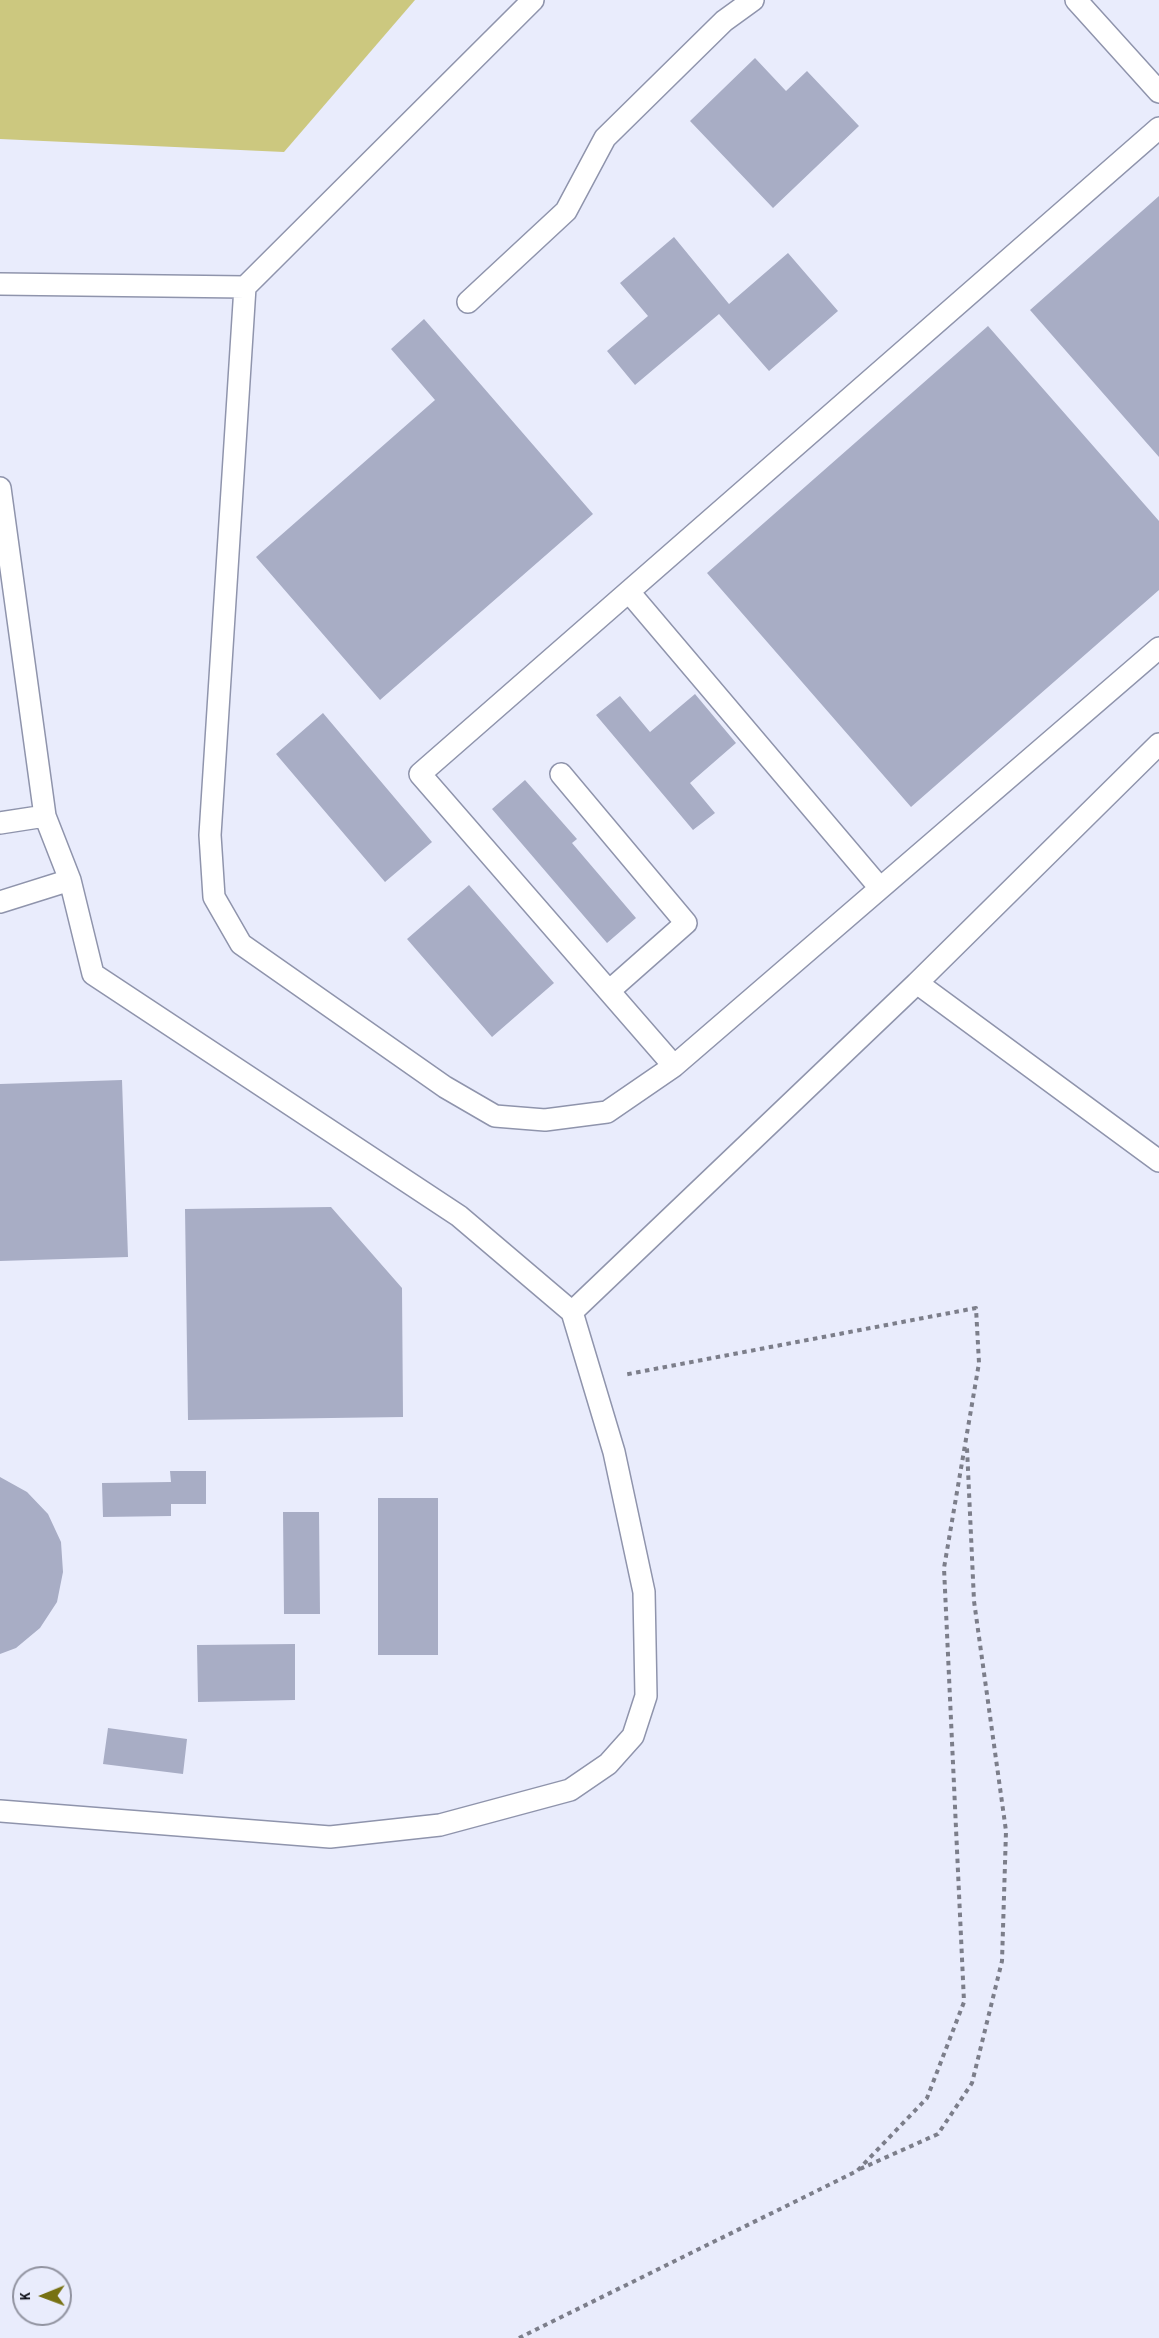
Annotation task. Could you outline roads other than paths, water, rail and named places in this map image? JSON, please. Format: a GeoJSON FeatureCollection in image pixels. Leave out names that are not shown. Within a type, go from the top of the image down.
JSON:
{"type":"FeatureCollection","features":[{"type":"Feature","properties":{"kind":"lane"},"geometry":{"type":"LineString","coordinates":[[533,0],[244,286],[210,835],[214,897],[241,944],[445,1087],[495,1116],[545,1120],[607,1112],[674,1066],[1159,648]]}},
{"type":"Feature","properties":{"kind":"lane"},"geometry":{"type":"LineString","coordinates":[[468,302],[566,211],[605,138],[724,21],[753,0]]}},
{"type":"Feature","properties":{"kind":"lane"},"geometry":{"type":"LineString","coordinates":[[1076,0],[1159,92]]}},
{"type":"Feature","properties":{"kind":"lane"},"geometry":{"type":"LineString","coordinates":[[674,1066],[420,774],[1159,128]]}},
{"type":"Feature","properties":{"kind":"lane"},"geometry":{"type":"LineString","coordinates":[[0,284],[244,286]]}},
{"type":"Feature","properties":{"kind":"lane"},"geometry":{"type":"LineString","coordinates":[[0,488],[45,816],[70,880],[93,974],[459,1216],[527,1271],[572,1312],[614,1452],[644,1592],[646,1696],[633,1736],[608,1764],[570,1790],[440,1825],[330,1836],[0,1811]]}},
{"type":"Feature","properties":{"kind":"lane"},"geometry":{"type":"LineString","coordinates":[[629,592],[880,888]]}},
{"type":"Feature","properties":{"kind":"lane"},"geometry":{"type":"LineString","coordinates":[[572,1312],[917,983],[1159,744]]}},
{"type":"Feature","properties":{"kind":"lane"},"geometry":{"type":"LineString","coordinates":[[561,774],[686,923],[609,991]]}},
{"type":"Feature","properties":{"kind":"lane"},"geometry":{"type":"LineString","coordinates":[[0,823],[45,816]]}},
{"type":"Feature","properties":{"kind":"lane"},"geometry":{"type":"LineString","coordinates":[[0,902],[70,880]]}},
{"type":"Feature","properties":{"kind":"lane"},"geometry":{"type":"LineString","coordinates":[[917,983],[1159,1161]]}}]}
